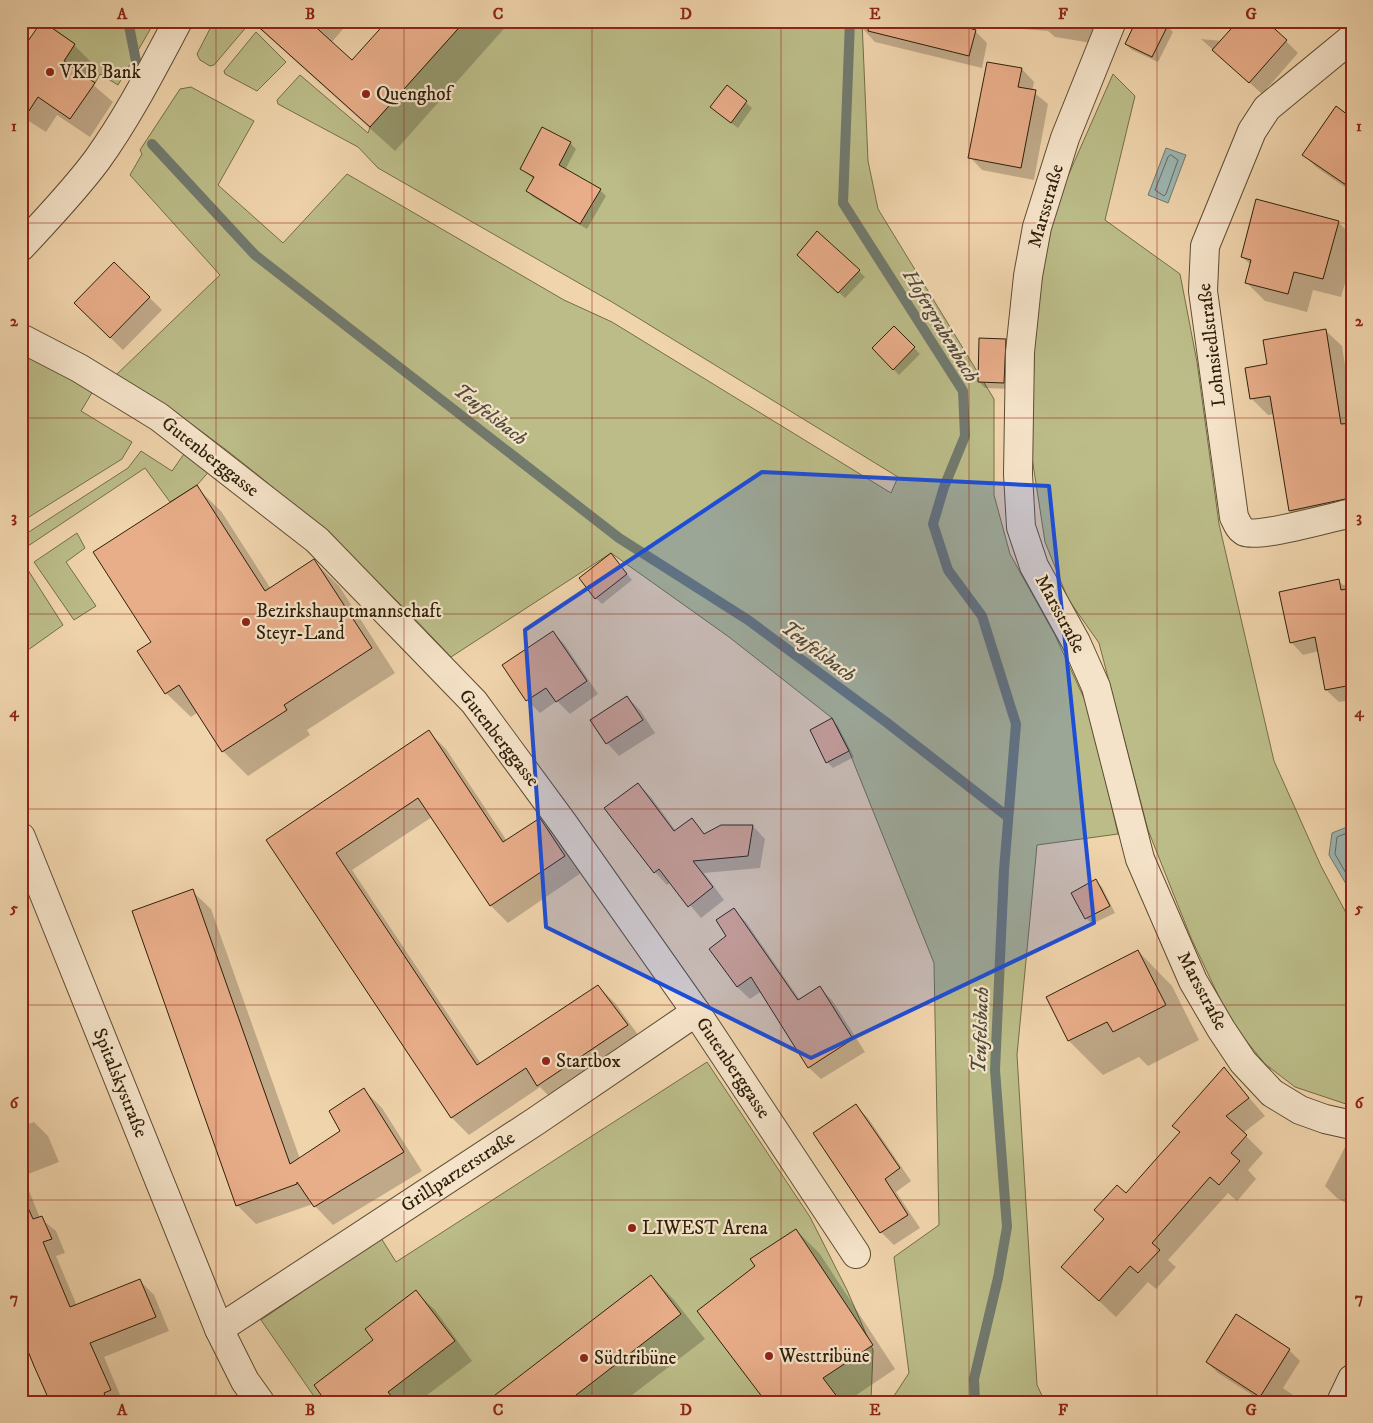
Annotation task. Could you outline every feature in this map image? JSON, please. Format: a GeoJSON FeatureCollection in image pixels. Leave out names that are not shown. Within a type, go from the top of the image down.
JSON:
{"type":"FeatureCollection","features":[{"type":"Feature","properties":{"kind":"street"},"geometry":{"type":"LineString","coordinates":[[21,247],[66,198],[96,161],[118,129],[178,21]]}},
{"type":"Feature","properties":{"kind":"street","name":"Marsstraße"},"geometry":{"type":"LineString","coordinates":[[1112,21],[1065,138],[1037,227],[1028,276],[1020,352],[1018,474],[1021,527],[1034,566],[1076,642],[1096,687],[1140,859],[1193,981],[1243,1062],[1272,1093],[1300,1110],[1352,1125]]}},
{"type":"Feature","properties":{"kind":"street","name":"Lohnsiedlstraße"},"geometry":{"type":"LineString","coordinates":[[1352,38],[1267,108],[1252,131],[1205,246],[1203,291],[1234,517],[1240,528],[1248,533],[1266,532],[1352,513]]}},
{"type":"Feature","properties":{"kind":"street","name":"Gutenberggasse"},"geometry":{"type":"LineString","coordinates":[[21,338],[79,368],[159,417],[318,540],[474,702],[563,823],[696,1012],[856,1254]]}},
{"type":"Feature","properties":{"kind":"street","name":"Spitalskystraße"},"geometry":{"type":"LineString","coordinates":[[21,838],[219,1329],[245,1382],[260,1402]]}},
{"type":"Feature","properties":{"kind":"street","name":"Grillparzerstraße"},"geometry":{"type":"LineString","coordinates":[[219,1329],[536,1121],[696,1012]]}},
{"type":"Feature","properties":{"kind":"street"},"geometry":{"type":"LineString","coordinates":[[1341,1402],[1352,1379]]}},
{"type":"Feature","properties":{"kind":"highlighted area"},"geometry":{"type":"Polygon","coordinates":[[[762,472],[1049,486],[1094,923],[811,1058],[546,927],[525,630],[762,472]]]}},
{"type":"Feature","properties":{"kind":"green space"},"geometry":{"type":"Polygon","coordinates":[[[42,21],[155,21],[118,85],[100,74],[95,83],[64,61],[75,44],[42,21]]]}},
{"type":"Feature","properties":{"kind":"green space"},"geometry":{"type":"Polygon","coordinates":[[[214,21],[244,21],[248,25],[214,65],[210,66],[200,60],[197,54],[214,21]]]}},
{"type":"Feature","properties":{"kind":"green space"},"geometry":{"type":"Polygon","coordinates":[[[465,21],[862,21],[868,161],[878,209],[994,399],[994,495],[1010,554],[1055,635],[1089,709],[1118,834],[1037,845],[1017,1055],[1037,1385],[1045,1402],[890,1402],[909,1373],[894,1257],[939,1225],[934,963],[849,751],[832,718],[729,637],[611,553],[451,657],[398,602],[288,500],[229,452],[188,422],[116,375],[220,275],[130,175],[142,154],[140,150],[180,89],[191,87],[254,121],[218,185],[283,243],[347,174],[564,300],[612,322],[891,493],[898,477],[612,302],[378,168],[358,147],[278,104],[277,100],[300,75],[368,133],[370,127],[465,21]]]}},
{"type":"Feature","properties":{"kind":"green space"},"geometry":{"type":"Polygon","coordinates":[[[256,32],[286,62],[257,91],[225,74],[224,71],[256,32]]]}},
{"type":"Feature","properties":{"kind":"green space"},"geometry":{"type":"Polygon","coordinates":[[[1113,74],[1135,96],[1105,220],[1180,274],[1197,362],[1219,524],[1274,761],[1321,866],[1352,924],[1352,1106],[1295,1087],[1265,1064],[1231,1022],[1191,938],[1148,830],[1099,643],[1068,599],[1045,542],[1031,451],[1036,296],[1049,219],[1113,74]]]}},
{"type":"Feature","properties":{"kind":"green space"},"geometry":{"type":"Polygon","coordinates":[[[21,351],[93,391],[81,411],[132,442],[122,459],[21,522],[21,351]]]}},
{"type":"Feature","properties":{"kind":"green space"},"geometry":{"type":"Polygon","coordinates":[[[141,451],[172,471],[186,451],[213,467],[197,485],[170,502],[145,468],[25,548],[21,537],[128,468],[141,451]]]}},
{"type":"Feature","properties":{"kind":"green space"},"geometry":{"type":"Polygon","coordinates":[[[77,533],[85,548],[66,562],[96,606],[74,620],[34,562],[77,533]]]}},
{"type":"Feature","properties":{"kind":"green space"},"geometry":{"type":"Polygon","coordinates":[[[26,567],[63,625],[21,655],[21,570],[26,567]]]}},
{"type":"Feature","properties":{"kind":"green space","name":"LIWEST Arena"},"geometry":{"type":"Polygon","coordinates":[[[707,1062],[810,1217],[847,1290],[873,1350],[871,1402],[318,1402],[261,1320],[381,1238],[396,1262],[707,1062]]]}},
{"type":"Feature","properties":{"kind":"water"},"geometry":{"type":"Polygon","coordinates":[[[1166,148],[1186,155],[1168,203],[1148,195],[1166,148]]]}},
{"type":"Feature","properties":{"kind":"water"},"geometry":{"type":"Polygon","coordinates":[[[1352,825],[1352,894],[1329,855],[1332,833],[1352,825]]]}},
{"type":"Feature","properties":{"kind":"building","name":"VKB Bank"},"geometry":{"type":"Polygon","coordinates":[[[42,21],[75,44],[64,61],[95,83],[70,119],[38,97],[21,123],[21,51],[42,21]]]}},
{"type":"Feature","properties":{"kind":"building","name":"Quenghof"},"geometry":{"type":"Polygon","coordinates":[[[252,21],[309,21],[352,60],[387,21],[465,21],[370,127],[252,21]]]}},
{"type":"Feature","properties":{"kind":"building"},"geometry":{"type":"Polygon","coordinates":[[[869,21],[942,21],[976,30],[969,56],[868,31],[869,21]]]}},
{"type":"Feature","properties":{"kind":"building"},"geometry":{"type":"Polygon","coordinates":[[[1136,21],[1170,21],[1152,57],[1125,44],[1136,21]]]}},
{"type":"Feature","properties":{"kind":"building"},"geometry":{"type":"Polygon","coordinates":[[[1238,21],[1266,21],[1287,40],[1249,83],[1212,50],[1238,21]]]}},
{"type":"Feature","properties":{"kind":"building"},"geometry":{"type":"Polygon","coordinates":[[[987,62],[1022,68],[1018,87],[1036,90],[1021,168],[968,158],[987,62]]]}},
{"type":"Feature","properties":{"kind":"building"},"geometry":{"type":"Polygon","coordinates":[[[727,85],[747,101],[731,123],[710,107],[727,85]]]}},
{"type":"Feature","properties":{"kind":"building"},"geometry":{"type":"Polygon","coordinates":[[[1336,106],[1352,118],[1352,189],[1302,155],[1336,106]]]}},
{"type":"Feature","properties":{"kind":"building"},"geometry":{"type":"Polygon","coordinates":[[[542,127],[571,142],[559,165],[601,189],[580,224],[526,191],[534,177],[520,169],[542,127]]]}},
{"type":"Feature","properties":{"kind":"building"},"geometry":{"type":"Polygon","coordinates":[[[1256,199],[1339,221],[1323,279],[1294,272],[1288,294],[1245,283],[1251,260],[1241,257],[1256,199]]]}},
{"type":"Feature","properties":{"kind":"building"},"geometry":{"type":"Polygon","coordinates":[[[817,231],[860,270],[838,293],[797,255],[817,231]]]}},
{"type":"Feature","properties":{"kind":"building"},"geometry":{"type":"Polygon","coordinates":[[[114,262],[150,297],[110,338],[74,303],[114,262]]]}},
{"type":"Feature","properties":{"kind":"building"},"geometry":{"type":"Polygon","coordinates":[[[894,326],[915,347],[893,370],[872,348],[894,326]]]}},
{"type":"Feature","properties":{"kind":"building"},"geometry":{"type":"Polygon","coordinates":[[[1326,329],[1341,424],[1352,423],[1352,466],[1346,467],[1350,498],[1289,511],[1270,396],[1250,399],[1245,368],[1267,364],[1263,340],[1326,329]]]}},
{"type":"Feature","properties":{"kind":"building"},"geometry":{"type":"Polygon","coordinates":[[[979,338],[1006,339],[1004,383],[978,382],[979,338]]]}},
{"type":"Feature","properties":{"kind":"building","name":"Bezirkshauptmannschaft Steyr-Land"},"geometry":{"type":"Polygon","coordinates":[[[197,485],[265,591],[314,559],[372,648],[284,705],[287,710],[222,752],[179,685],[165,694],[137,651],[151,642],[93,552],[197,485]]]}},
{"type":"Feature","properties":{"kind":"building"},"geometry":{"type":"Polygon","coordinates":[[[611,553],[627,574],[595,599],[579,578],[611,553]]]}},
{"type":"Feature","properties":{"kind":"building"},"geometry":{"type":"Polygon","coordinates":[[[1339,579],[1341,590],[1352,588],[1352,685],[1325,690],[1315,637],[1290,643],[1279,592],[1339,579]]]}},
{"type":"Feature","properties":{"kind":"building"},"geometry":{"type":"Polygon","coordinates":[[[553,631],[587,681],[556,702],[546,688],[526,701],[502,665],[553,631]]]}},
{"type":"Feature","properties":{"kind":"building"},"geometry":{"type":"Polygon","coordinates":[[[627,696],[643,720],[606,744],[590,720],[627,696]]]}},
{"type":"Feature","properties":{"kind":"building"},"geometry":{"type":"Polygon","coordinates":[[[832,718],[849,751],[826,763],[810,730],[832,718]]]}},
{"type":"Feature","properties":{"kind":"building"},"geometry":{"type":"Polygon","coordinates":[[[429,730],[503,842],[540,818],[565,856],[490,906],[418,798],[336,853],[477,1065],[598,985],[628,1025],[537,1086],[526,1068],[451,1118],[266,840],[429,730]]]}},
{"type":"Feature","properties":{"kind":"building"},"geometry":{"type":"Polygon","coordinates":[[[638,783],[674,831],[692,818],[704,834],[721,825],[753,825],[748,856],[693,861],[713,887],[688,907],[659,869],[654,873],[604,808],[638,783]]]}},
{"type":"Feature","properties":{"kind":"building"},"geometry":{"type":"Polygon","coordinates":[[[1096,879],[1110,906],[1085,919],[1071,893],[1096,879]]]}},
{"type":"Feature","properties":{"kind":"building"},"geometry":{"type":"Polygon","coordinates":[[[193,889],[290,1164],[340,1131],[329,1111],[364,1088],[404,1152],[314,1207],[297,1182],[297,1184],[236,1206],[132,911],[193,889]]]}},
{"type":"Feature","properties":{"kind":"building"},"geometry":{"type":"Polygon","coordinates":[[[734,908],[798,1000],[820,986],[853,1039],[808,1068],[751,977],[737,987],[709,949],[726,936],[716,920],[734,908]]]}},
{"type":"Feature","properties":{"kind":"building"},"geometry":{"type":"Polygon","coordinates":[[[1138,950],[1166,1005],[1113,1032],[1107,1022],[1068,1041],[1046,997],[1138,950]]]}},
{"type":"Feature","properties":{"kind":"building"},"geometry":{"type":"Polygon","coordinates":[[[1224,1067],[1249,1098],[1226,1116],[1247,1135],[1231,1153],[1240,1161],[1219,1185],[1210,1177],[1152,1243],[1160,1250],[1138,1273],[1130,1266],[1099,1301],[1061,1267],[1104,1219],[1094,1210],[1117,1185],[1126,1193],[1180,1132],[1172,1126],[1224,1067]]]}},
{"type":"Feature","properties":{"kind":"building"},"geometry":{"type":"Polygon","coordinates":[[[856,1104],[900,1168],[885,1179],[908,1215],[880,1233],[813,1133],[856,1104]]]}},
{"type":"Feature","properties":{"kind":"building"},"geometry":{"type":"Polygon","coordinates":[[[21,1192],[33,1219],[42,1216],[52,1239],[43,1242],[70,1307],[140,1279],[156,1317],[90,1343],[111,1390],[104,1393],[107,1402],[50,1402],[34,1366],[21,1334],[21,1192]]]}},
{"type":"Feature","properties":{"kind":"building"},"geometry":{"type":"Polygon","coordinates":[[[796,1229],[873,1345],[823,1378],[841,1402],[766,1402],[697,1311],[755,1266],[750,1259],[796,1229]]]}},
{"type":"Feature","properties":{"kind":"building","name":"Südtribüne"},"geometry":{"type":"Polygon","coordinates":[[[651,1275],[681,1314],[567,1402],[486,1402],[651,1275]]]}},
{"type":"Feature","properties":{"kind":"building"},"geometry":{"type":"Polygon","coordinates":[[[416,1290],[455,1341],[388,1392],[396,1402],[326,1402],[314,1385],[373,1340],[365,1329],[416,1290]]]}},
{"type":"Feature","properties":{"kind":"building"},"geometry":{"type":"Polygon","coordinates":[[[1236,1314],[1290,1349],[1260,1397],[1206,1362],[1236,1314]]]}},
{"type":"Feature","properties":{"kind":"waterway","name":"Teufelsbach"},"geometry":{"type":"LineString","coordinates":[[128,21],[138,71]]}},
{"type":"Feature","properties":{"kind":"waterway","name":"Hofergrabenbach"},"geometry":{"type":"LineString","coordinates":[[850,21],[843,203],[963,391],[965,436],[944,487],[933,524],[948,570],[982,616],[1016,724],[1004,870],[995,1070],[1007,1227],[998,1278],[974,1379],[975,1402]]}},
{"type":"Feature","properties":{"kind":"waterway","name":"Teufelsbach"},"geometry":{"type":"LineString","coordinates":[[152,144],[255,255],[619,538],[748,620],[886,722],[1008,817]]}},
{"type":"Feature","properties":{"kind":"place","name":"VKB Bank"},"geometry":{"type":"Point","coordinates":[50,72]}},
{"type":"Feature","properties":{"kind":"place","name":"Quenghof"},"geometry":{"type":"Point","coordinates":[366,94]}},
{"type":"Feature","properties":{"kind":"place","name":"Bezirkshauptmannschaft Steyr-Land"},"geometry":{"type":"Point","coordinates":[246,622]}},
{"type":"Feature","properties":{"kind":"place","name":"Startbox"},"geometry":{"type":"Point","coordinates":[546,1061]}},
{"type":"Feature","properties":{"kind":"place","name":"LIWEST Arena"},"geometry":{"type":"Point","coordinates":[632,1228]}},
{"type":"Feature","properties":{"kind":"place","name":"Westtribüne"},"geometry":{"type":"Point","coordinates":[769,1356]}},
{"type":"Feature","properties":{"kind":"place","name":"Südtribüne"},"geometry":{"type":"Point","coordinates":[584,1358]}}]}
